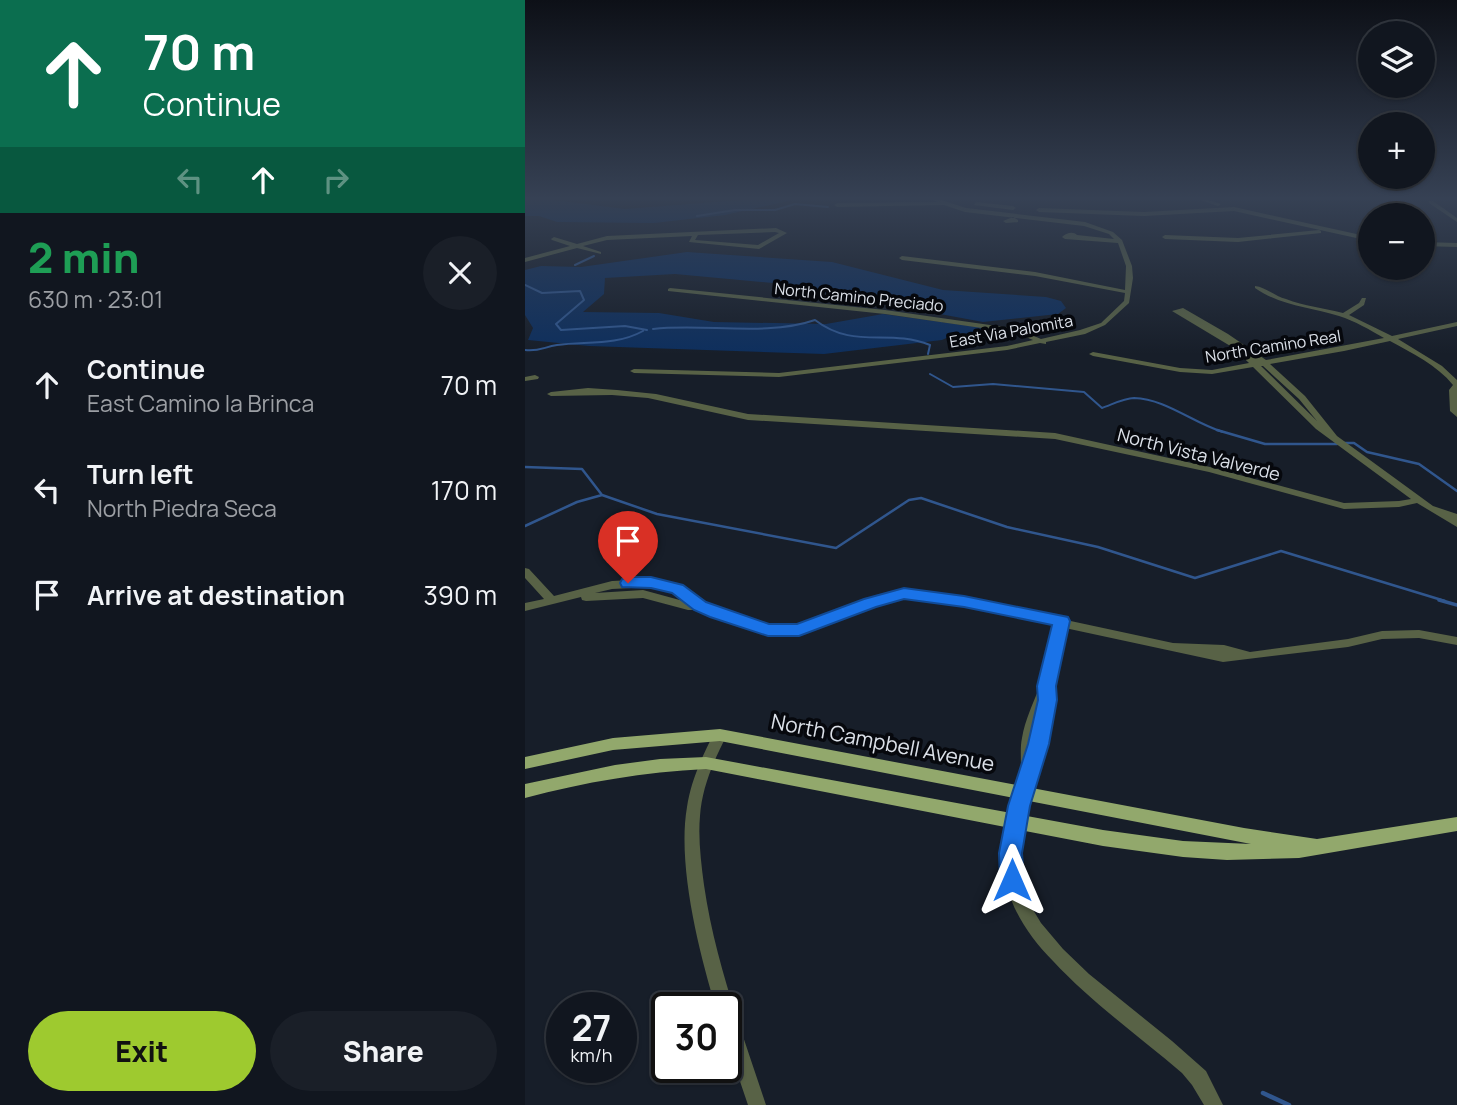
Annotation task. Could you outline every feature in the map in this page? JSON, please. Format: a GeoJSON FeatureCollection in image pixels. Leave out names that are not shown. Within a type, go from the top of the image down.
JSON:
{"type":"FeatureCollection","features":[{"type":"Feature","properties":{"kind":"main road","name":"North Campbell Avenue"},"geometry":{"type":"LineString","coordinates":[[525,763],[613,744],[720,735],[1024,784],[1244,835],[1314,846]]}},
{"type":"Feature","properties":{"kind":"main road","name":"North Campbell Avenue"},"geometry":{"type":"LineString","coordinates":[[525,791],[577,777],[658,764],[706,762],[1103,838],[1183,849],[1274,852],[1299,850],[1457,824]]}},
{"type":"Feature","properties":{"kind":"street"},"geometry":{"type":"LineString","coordinates":[[525,260],[559,251]]}},
{"type":"Feature","properties":{"kind":"street"},"geometry":{"type":"LineString","coordinates":[[591,251],[599,253]]}},
{"type":"Feature","properties":{"kind":"street"},"geometry":{"type":"LineString","coordinates":[[902,258],[1035,274],[1128,292],[1129,266],[1123,251]]}},
{"type":"Feature","properties":{"kind":"street"},"geometry":{"type":"LineString","coordinates":[[957,265],[966,254]]}},
{"type":"Feature","properties":{"kind":"street"},"geometry":{"type":"LineString","coordinates":[[1257,287],[1294,303],[1344,315],[1441,368],[1457,384],[1453,390],[1454,411],[1457,414]]}},
{"type":"Feature","properties":{"kind":"street","name":"North Camino Preciado"},"geometry":{"type":"LineString","coordinates":[[670,290],[897,313],[1018,331],[1043,342]]}},
{"type":"Feature","properties":{"kind":"street","name":"East Via Palomita"},"geometry":{"type":"LineString","coordinates":[[633,372],[779,375],[1043,342],[1103,324],[1126,302],[1128,292]]}},
{"type":"Feature","properties":{"kind":"street"},"geometry":{"type":"LineString","coordinates":[[1344,315],[1362,304],[1364,299]]}},
{"type":"Feature","properties":{"kind":"street"},"geometry":{"type":"LineString","coordinates":[[1261,364],[1219,335],[1175,311],[1183,310],[1212,326],[1261,364],[1279,390],[1333,436],[1418,500],[1457,524]]}},
{"type":"Feature","properties":{"kind":"street","name":"North Camino Real"},"geometry":{"type":"LineString","coordinates":[[1093,354],[1197,372],[1261,364],[1457,324]]}},
{"type":"Feature","properties":{"kind":"street"},"geometry":{"type":"LineString","coordinates":[[525,379],[535,377]]}},
{"type":"Feature","properties":{"kind":"street","name":"North Vista Valverde"},"geometry":{"type":"LineString","coordinates":[[617,392],[558,396],[551,394],[572,390],[617,392],[651,396],[748,417],[914,428],[923,432],[1055,436],[1210,470],[1344,506],[1399,504],[1418,500]]}},
{"type":"Feature","properties":{"kind":"street"},"geometry":{"type":"LineString","coordinates":[[1430,508],[1457,517]]}},
{"type":"Feature","properties":{"kind":"street"},"geometry":{"type":"LineString","coordinates":[[525,570],[552,601]]}},
{"type":"Feature","properties":{"kind":"street"},"geometry":{"type":"LineString","coordinates":[[525,607],[571,597],[643,594],[688,606],[700,606],[768,630],[799,630],[870,603],[904,594],[964,602],[1062,621],[1223,657],[1349,643],[1382,635],[1419,634],[1457,641]]}},
{"type":"Feature","properties":{"kind":"street"},"geometry":{"type":"LineString","coordinates":[[1062,621],[1046,686],[1028,739],[1024,784],[1010,853],[1012,880],[1022,906],[1034,925],[1076,975],[1188,1067],[1207,1091],[1214,1105]]}},
{"type":"Feature","properties":{"kind":"street"},"geometry":{"type":"LineString","coordinates":[[720,735],[706,762],[692,828],[699,890],[713,971],[720,992]]}},
{"type":"Feature","properties":{"kind":"street"},"geometry":{"type":"LineString","coordinates":[[742,1059],[757,1105]]}},
{"type":"Feature","properties":{"kind":"shaded area"},"geometry":{"type":"Polygon","coordinates":[[[687,252],[832,262],[943,290],[1046,297],[1061,301],[1066,308],[1058,314],[983,322],[773,283],[675,274],[605,278],[604,294],[583,312],[659,313],[714,322],[826,324],[883,314],[985,328],[981,335],[957,333],[942,340],[824,354],[589,346],[528,340],[533,328],[525,315],[525,270],[541,266],[581,267],[687,252]]]}},
{"type":"Feature","properties":{"kind":"waterway"},"geometry":{"type":"LineString","coordinates":[[575,265],[594,256]]}},
{"type":"Feature","properties":{"kind":"waterway"},"geometry":{"type":"LineString","coordinates":[[525,285],[542,293],[580,291],[584,300],[556,324],[561,330],[625,326],[647,330]]}},
{"type":"Feature","properties":{"kind":"waterway"},"geometry":{"type":"LineString","coordinates":[[653,329],[776,328],[815,320],[829,329],[857,337],[915,340],[930,345],[928,354]]}},
{"type":"Feature","properties":{"kind":"waterway"},"geometry":{"type":"LineString","coordinates":[[525,350],[612,341],[643,331]]}},
{"type":"Feature","properties":{"kind":"waterway"},"geometry":{"type":"LineString","coordinates":[[930,374],[953,387],[993,384],[1084,392],[1102,408],[1130,398],[1146,399],[1221,431]]}},
{"type":"Feature","properties":{"kind":"waterway"},"geometry":{"type":"LineString","coordinates":[[1217,430],[1221,431]]}},
{"type":"Feature","properties":{"kind":"waterway"},"geometry":{"type":"LineString","coordinates":[[1221,431],[1265,444],[1337,444]]}},
{"type":"Feature","properties":{"kind":"waterway"},"geometry":{"type":"LineString","coordinates":[[1344,443],[1354,443],[1367,452],[1419,464],[1457,491]]}},
{"type":"Feature","properties":{"kind":"waterway"},"geometry":{"type":"LineString","coordinates":[[525,467],[582,469],[602,495]]}},
{"type":"Feature","properties":{"kind":"waterway"},"geometry":{"type":"LineString","coordinates":[[525,526],[577,502],[602,495]]}},
{"type":"Feature","properties":{"kind":"waterway"},"geometry":{"type":"LineString","coordinates":[[602,495],[657,514],[836,548],[909,500],[921,498],[1007,527],[1098,547],[1195,578],[1281,551],[1445,601]]}},
{"type":"Feature","properties":{"kind":"waterway"},"geometry":{"type":"LineString","coordinates":[[1439,600],[1457,605]]}},
{"type":"Feature","properties":{"kind":"waterway"},"geometry":{"type":"LineString","coordinates":[[1263,1093],[1289,1105]]}},
{"type":"Feature","properties":{"kind":"route"},"geometry":{"type":"LineString","coordinates":[[628,583],[651,583],[677,589],[700,606],[768,630],[799,630],[870,603],[904,594],[964,602],[1062,621],[1046,686],[1047,700],[1038,744],[1019,806],[1010,853],[1012,880]]}}]}
